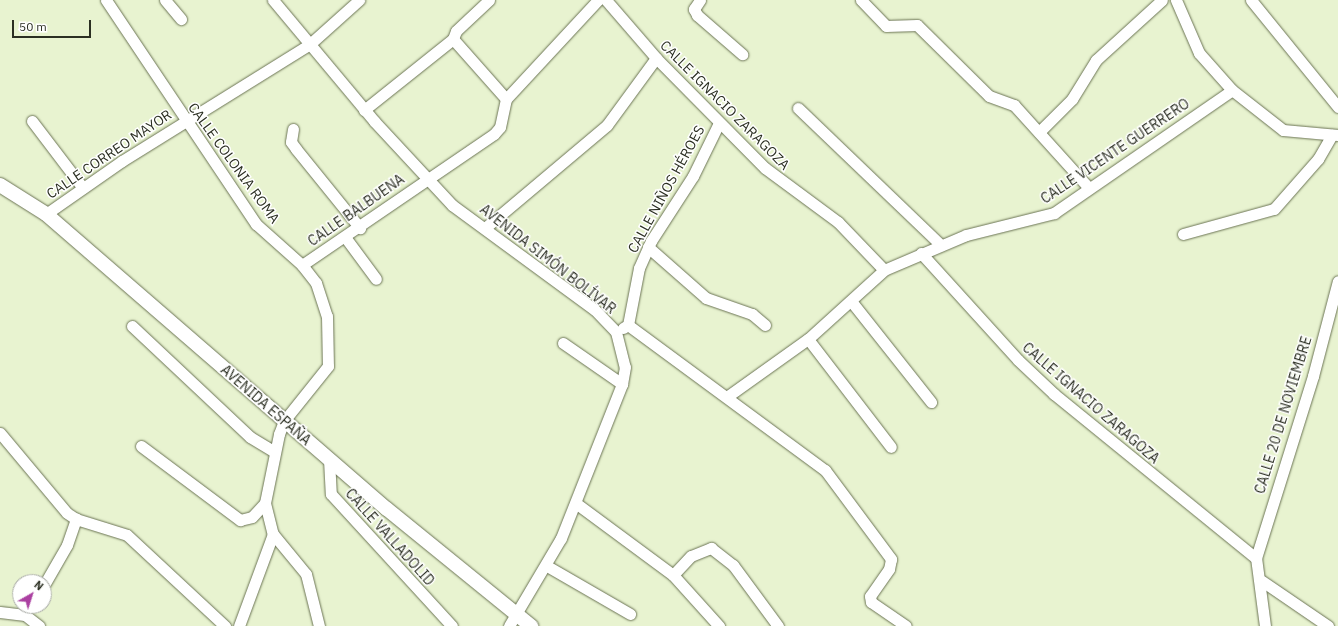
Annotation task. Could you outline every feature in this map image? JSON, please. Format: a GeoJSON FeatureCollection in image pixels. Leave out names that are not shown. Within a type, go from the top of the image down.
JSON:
{"type":"FeatureCollection","features":[{"type":"Feature","properties":{"kind":"street"},"geometry":{"type":"LineString","coordinates":[[165,0],[181,19]]}},
{"type":"Feature","properties":{"kind":"street","name":"AVENIDA SIMÓN BOLÍVAR"},"geometry":{"type":"LineString","coordinates":[[273,0],[364,110],[452,204],[486,227],[595,310],[616,332],[625,367],[622,384],[577,504],[547,566],[512,620]]}},
{"type":"Feature","properties":{"kind":"street","name":"CALLE CORREO MAYOR"},"geometry":{"type":"LineString","coordinates":[[46,214],[83,188],[185,122],[310,44],[360,0]]}},
{"type":"Feature","properties":{"kind":"street"},"geometry":{"type":"LineString","coordinates":[[364,110],[453,39],[456,31],[489,0]]}},
{"type":"Feature","properties":{"kind":"street"},"geometry":{"type":"LineString","coordinates":[[453,39],[506,99],[598,0]]}},
{"type":"Feature","properties":{"kind":"street","name":"CALLE IGNACIO ZARAGOZA"},"geometry":{"type":"LineString","coordinates":[[606,0],[656,58],[719,123],[777,179],[838,222],[884,270]]}},
{"type":"Feature","properties":{"kind":"street"},"geometry":{"type":"LineString","coordinates":[[700,0],[694,9],[697,15],[742,54]]}},
{"type":"Feature","properties":{"kind":"street"},"geometry":{"type":"LineString","coordinates":[[862,0],[886,26],[917,24],[988,96],[1014,105],[1090,188]]}},
{"type":"Feature","properties":{"kind":"street"},"geometry":{"type":"LineString","coordinates":[[1039,132],[1072,99],[1096,60],[1162,0]]}},
{"type":"Feature","properties":{"kind":"street"},"geometry":{"type":"LineString","coordinates":[[1176,0],[1199,53],[1232,90],[1283,130],[1335,135],[1318,159],[1274,209],[1183,234]]}},
{"type":"Feature","properties":{"kind":"street"},"geometry":{"type":"LineString","coordinates":[[1251,0],[1338,107]]}},
{"type":"Feature","properties":{"kind":"street","name":"CALLE COLONIA ROMA"},"geometry":{"type":"LineString","coordinates":[[109,1],[185,122],[256,224],[302,265],[316,283],[322,298],[330,353],[328,366],[319,382],[284,420]]}},
{"type":"Feature","properties":{"kind":"street"},"geometry":{"type":"LineString","coordinates":[[486,227],[607,125],[656,58]]}},
{"type":"Feature","properties":{"kind":"street","name":"CALLE VICENTE GUERRERO"},"geometry":{"type":"LineString","coordinates":[[728,396],[808,339],[884,270],[941,245],[1007,224],[1042,218],[1090,188],[1232,90]]}},
{"type":"Feature","properties":{"kind":"street","name":"CALLE BALBUENA"},"geometry":{"type":"LineString","coordinates":[[302,265],[360,228],[427,179],[494,134],[500,126],[506,99]]}},
{"type":"Feature","properties":{"kind":"street"},"geometry":{"type":"LineString","coordinates":[[798,108],[941,245]]}},
{"type":"Feature","properties":{"kind":"street"},"geometry":{"type":"LineString","coordinates":[[32,121],[83,188]]}},
{"type":"Feature","properties":{"kind":"street","name":"CALLE NIÑOS HÉROES"},"geometry":{"type":"LineString","coordinates":[[628,325],[639,268],[648,247],[697,170],[719,123]]}},
{"type":"Feature","properties":{"kind":"street"},"geometry":{"type":"LineString","coordinates":[[293,129],[291,142],[360,228]]}},
{"type":"Feature","properties":{"kind":"street","name":"AVENIDA ESPAÑA"},"geometry":{"type":"LineString","coordinates":[[0,185],[46,214],[512,620],[531,626]]}},
{"type":"Feature","properties":{"kind":"street"},"geometry":{"type":"LineString","coordinates":[[345,237],[376,279]]}},
{"type":"Feature","properties":{"kind":"street"},"geometry":{"type":"LineString","coordinates":[[648,247],[706,298],[752,314],[765,325]]}},
{"type":"Feature","properties":{"kind":"street","name":"CALLE IGNACIO ZARAGOZA"},"geometry":{"type":"LineString","coordinates":[[921,253],[1018,360],[1054,394],[1256,558]]}},
{"type":"Feature","properties":{"kind":"street","name":"CALLE 20 DE NOVIEMBRE"},"geometry":{"type":"LineString","coordinates":[[1256,558],[1313,376],[1338,281]]}},
{"type":"Feature","properties":{"kind":"street"},"geometry":{"type":"LineString","coordinates":[[851,301],[931,402]]}},
{"type":"Feature","properties":{"kind":"street"},"geometry":{"type":"LineString","coordinates":[[616,332],[628,325]]}},
{"type":"Feature","properties":{"kind":"street","name":"AVENIDA SIMÓN BOLÍVAR"},"geometry":{"type":"LineString","coordinates":[[628,325],[811,456],[833,480],[891,559],[889,569],[870,596],[871,602],[906,626]]}},
{"type":"Feature","properties":{"kind":"street"},"geometry":{"type":"LineString","coordinates":[[132,326],[250,437],[276,452]]}},
{"type":"Feature","properties":{"kind":"street"},"geometry":{"type":"LineString","coordinates":[[808,339],[891,447]]}},
{"type":"Feature","properties":{"kind":"street"},"geometry":{"type":"LineString","coordinates":[[563,343],[622,384]]}},
{"type":"Feature","properties":{"kind":"street"},"geometry":{"type":"LineString","coordinates":[[284,420],[265,503],[273,534],[306,574],[319,626]]}},
{"type":"Feature","properties":{"kind":"street"},"geometry":{"type":"LineString","coordinates":[[0,433],[56,502],[76,519],[126,535],[225,626]]}},
{"type":"Feature","properties":{"kind":"street"},"geometry":{"type":"LineString","coordinates":[[141,446],[240,520],[252,517],[265,503]]}},
{"type":"Feature","properties":{"kind":"street","name":"CALLE VALLADOLID"},"geometry":{"type":"LineString","coordinates":[[329,459],[331,494],[452,626]]}},
{"type":"Feature","properties":{"kind":"street"},"geometry":{"type":"LineString","coordinates":[[577,504],[673,575],[720,626]]}},
{"type":"Feature","properties":{"kind":"street"},"geometry":{"type":"LineString","coordinates":[[50,574],[67,545],[76,519]]}},
{"type":"Feature","properties":{"kind":"street"},"geometry":{"type":"LineString","coordinates":[[240,626],[273,534]]}},
{"type":"Feature","properties":{"kind":"street"},"geometry":{"type":"LineString","coordinates":[[673,575],[691,556],[711,548],[733,565],[778,626]]}},
{"type":"Feature","properties":{"kind":"street"},"geometry":{"type":"LineString","coordinates":[[1256,558],[1262,581],[1265,626]]}},
{"type":"Feature","properties":{"kind":"street"},"geometry":{"type":"LineString","coordinates":[[547,566],[630,614]]}},
{"type":"Feature","properties":{"kind":"street"},"geometry":{"type":"LineString","coordinates":[[1262,581],[1328,626]]}},
{"type":"Feature","properties":{"kind":"street"},"geometry":{"type":"LineString","coordinates":[[0,612],[25,615],[39,626]]}}]}
